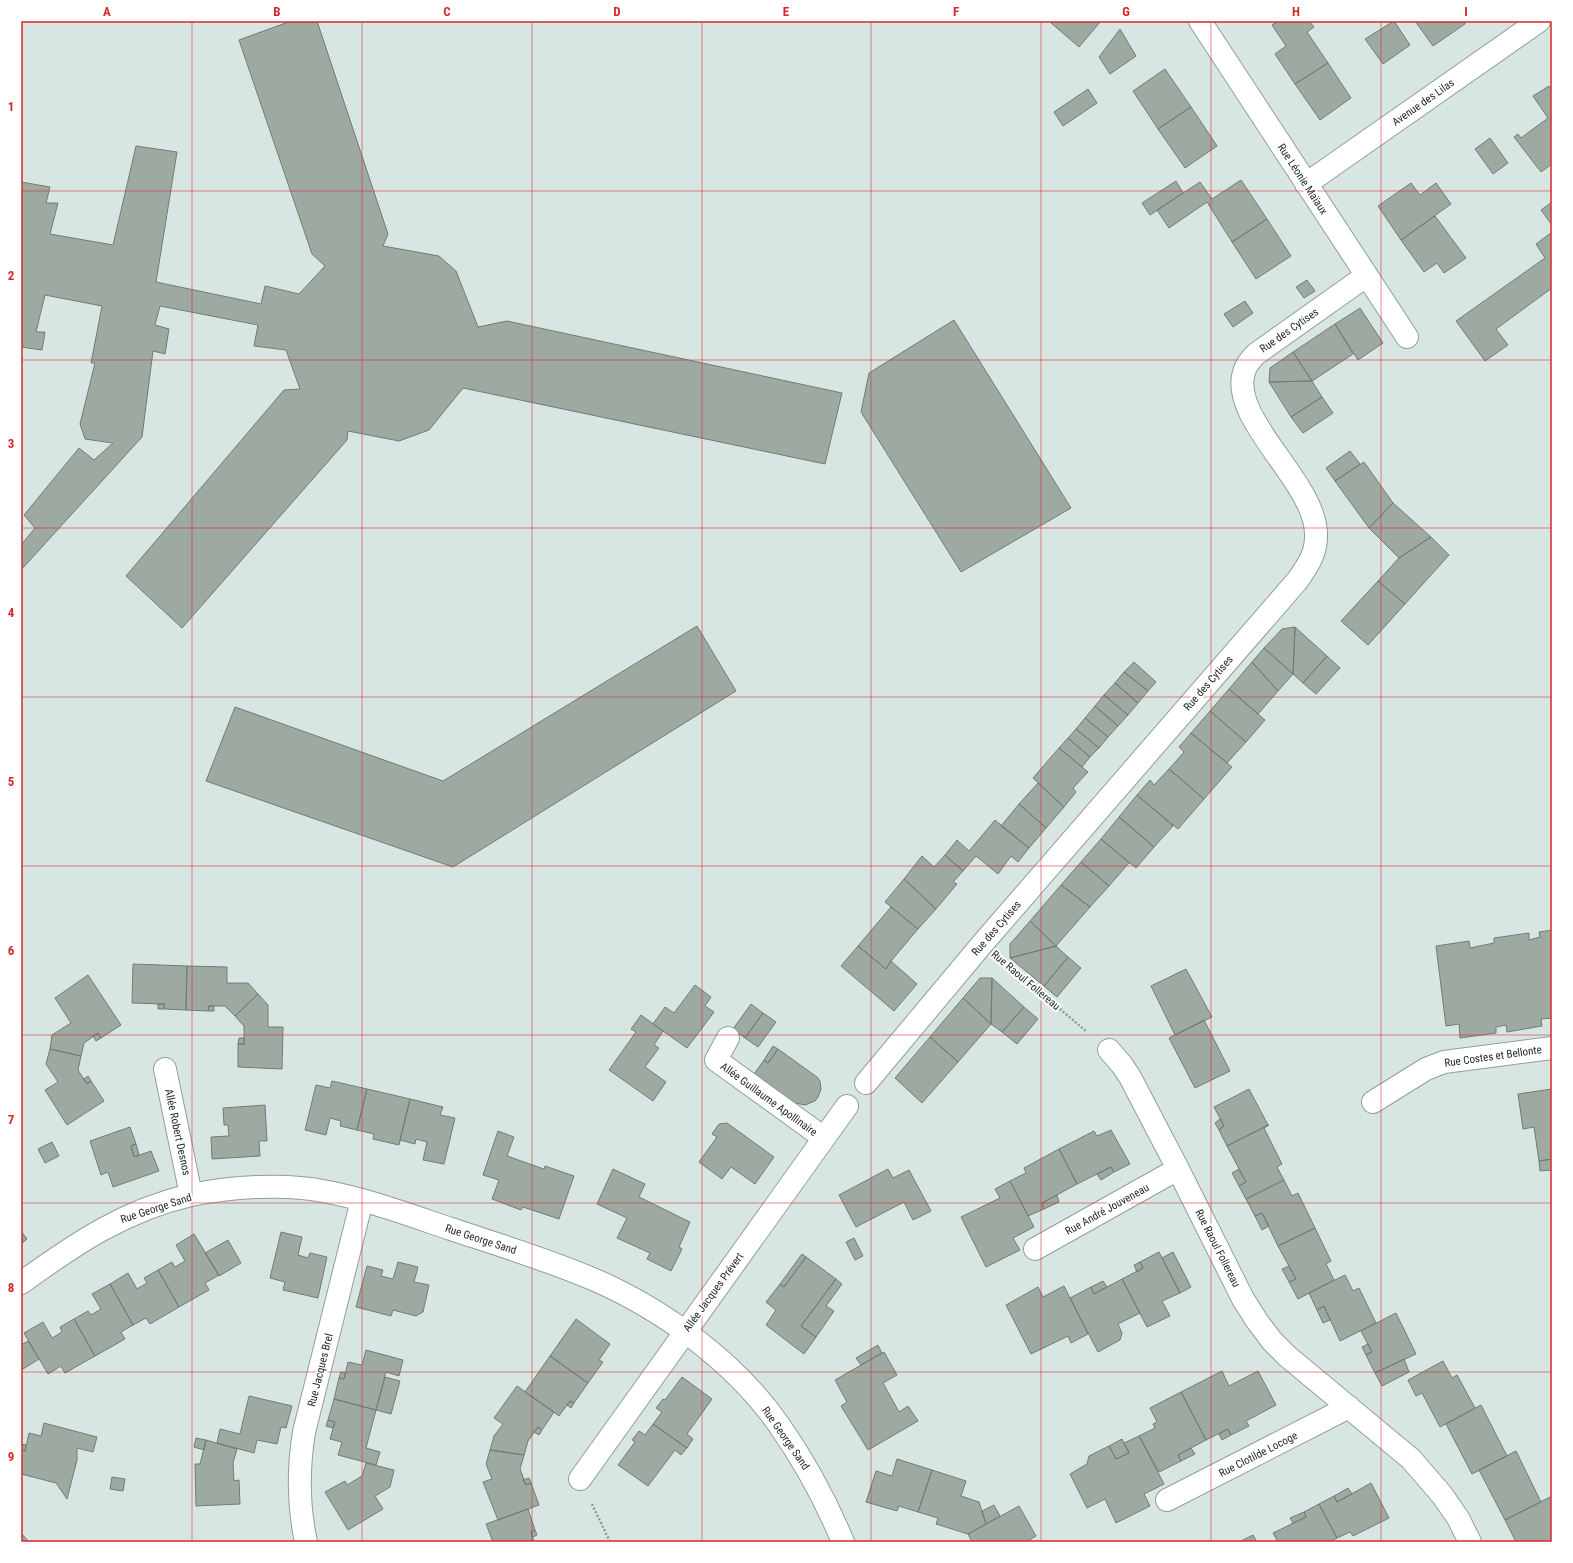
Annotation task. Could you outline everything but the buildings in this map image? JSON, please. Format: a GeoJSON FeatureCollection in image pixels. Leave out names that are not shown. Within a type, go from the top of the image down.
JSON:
{"type":"FeatureCollection","features":[{"type":"Feature","properties":{"kind":"street","name":"Rue Léonie Maïaux"},"geometry":{"type":"LineString","coordinates":[[1200,21],[1407,337]]}},
{"type":"Feature","properties":{"kind":"street","name":"Avenue des Lilas"},"geometry":{"type":"LineString","coordinates":[[1306,184],[1539,21]]}},
{"type":"Feature","properties":{"kind":"street","name":"Rue des Cytises"},"geometry":{"type":"LineString","coordinates":[[866,1083],[983,943],[1297,581],[1309,564],[1314,550],[1316,535],[1314,521],[1303,496],[1247,407],[1243,381],[1244,372],[1248,363],[1256,354],[1366,276]]}},
{"type":"Feature","properties":{"kind":"street","name":"Allée Guillaume Apollinaire"},"geometry":{"type":"LineString","coordinates":[[728,1038],[716,1060],[824,1138]]}},
{"type":"Feature","properties":{"kind":"street","name":"Rue Costes et Bellonte"},"geometry":{"type":"LineString","coordinates":[[1373,1102],[1426,1069],[1444,1062],[1552,1048]]}},
{"type":"Feature","properties":{"kind":"street","name":"Rue Raoul Follereau"},"geometry":{"type":"LineString","coordinates":[[1109,1050],[1130,1077],[1243,1298],[1257,1321],[1272,1341],[1287,1356],[1411,1459],[1426,1474],[1458,1518],[1470,1542]]}},
{"type":"Feature","properties":{"kind":"street","name":"Allée Robert Desnos"},"geometry":{"type":"LineString","coordinates":[[165,1069],[190,1196]]}},
{"type":"Feature","properties":{"kind":"street","name":"Allée Jacques Prévert"},"geometry":{"type":"LineString","coordinates":[[580,1478],[847,1106]]}},
{"type":"Feature","properties":{"kind":"street","name":"Rue André Jouveneau"},"geometry":{"type":"LineString","coordinates":[[1035,1249],[1178,1169]]}},
{"type":"Feature","properties":{"kind":"street","name":"Rue George Sand"},"geometry":{"type":"LineString","coordinates":[[21,1283],[76,1244],[120,1219],[146,1209],[190,1196],[223,1190],[280,1187],[321,1190],[362,1200],[540,1258],[595,1280],[641,1303],[685,1331],[712,1353],[735,1375],[756,1396],[778,1423],[824,1499],[843,1542]]}},
{"type":"Feature","properties":{"kind":"street","name":"Rue Jacques Brel"},"geometry":{"type":"LineString","coordinates":[[306,1542],[300,1504],[300,1454],[304,1432],[362,1200]]}},
{"type":"Feature","properties":{"kind":"street","name":"Rue Clotilde Locoge"},"geometry":{"type":"LineString","coordinates":[[1168,1500],[1349,1408]]}},
{"type":"Feature","properties":{"kind":"path","name":"Rue Raoul Follereau"},"geometry":{"type":"LineString","coordinates":[[983,943],[1109,1050]]}},
{"type":"Feature","properties":{"kind":"path"},"geometry":{"type":"LineString","coordinates":[[580,1478],[610,1542]]}}]}
